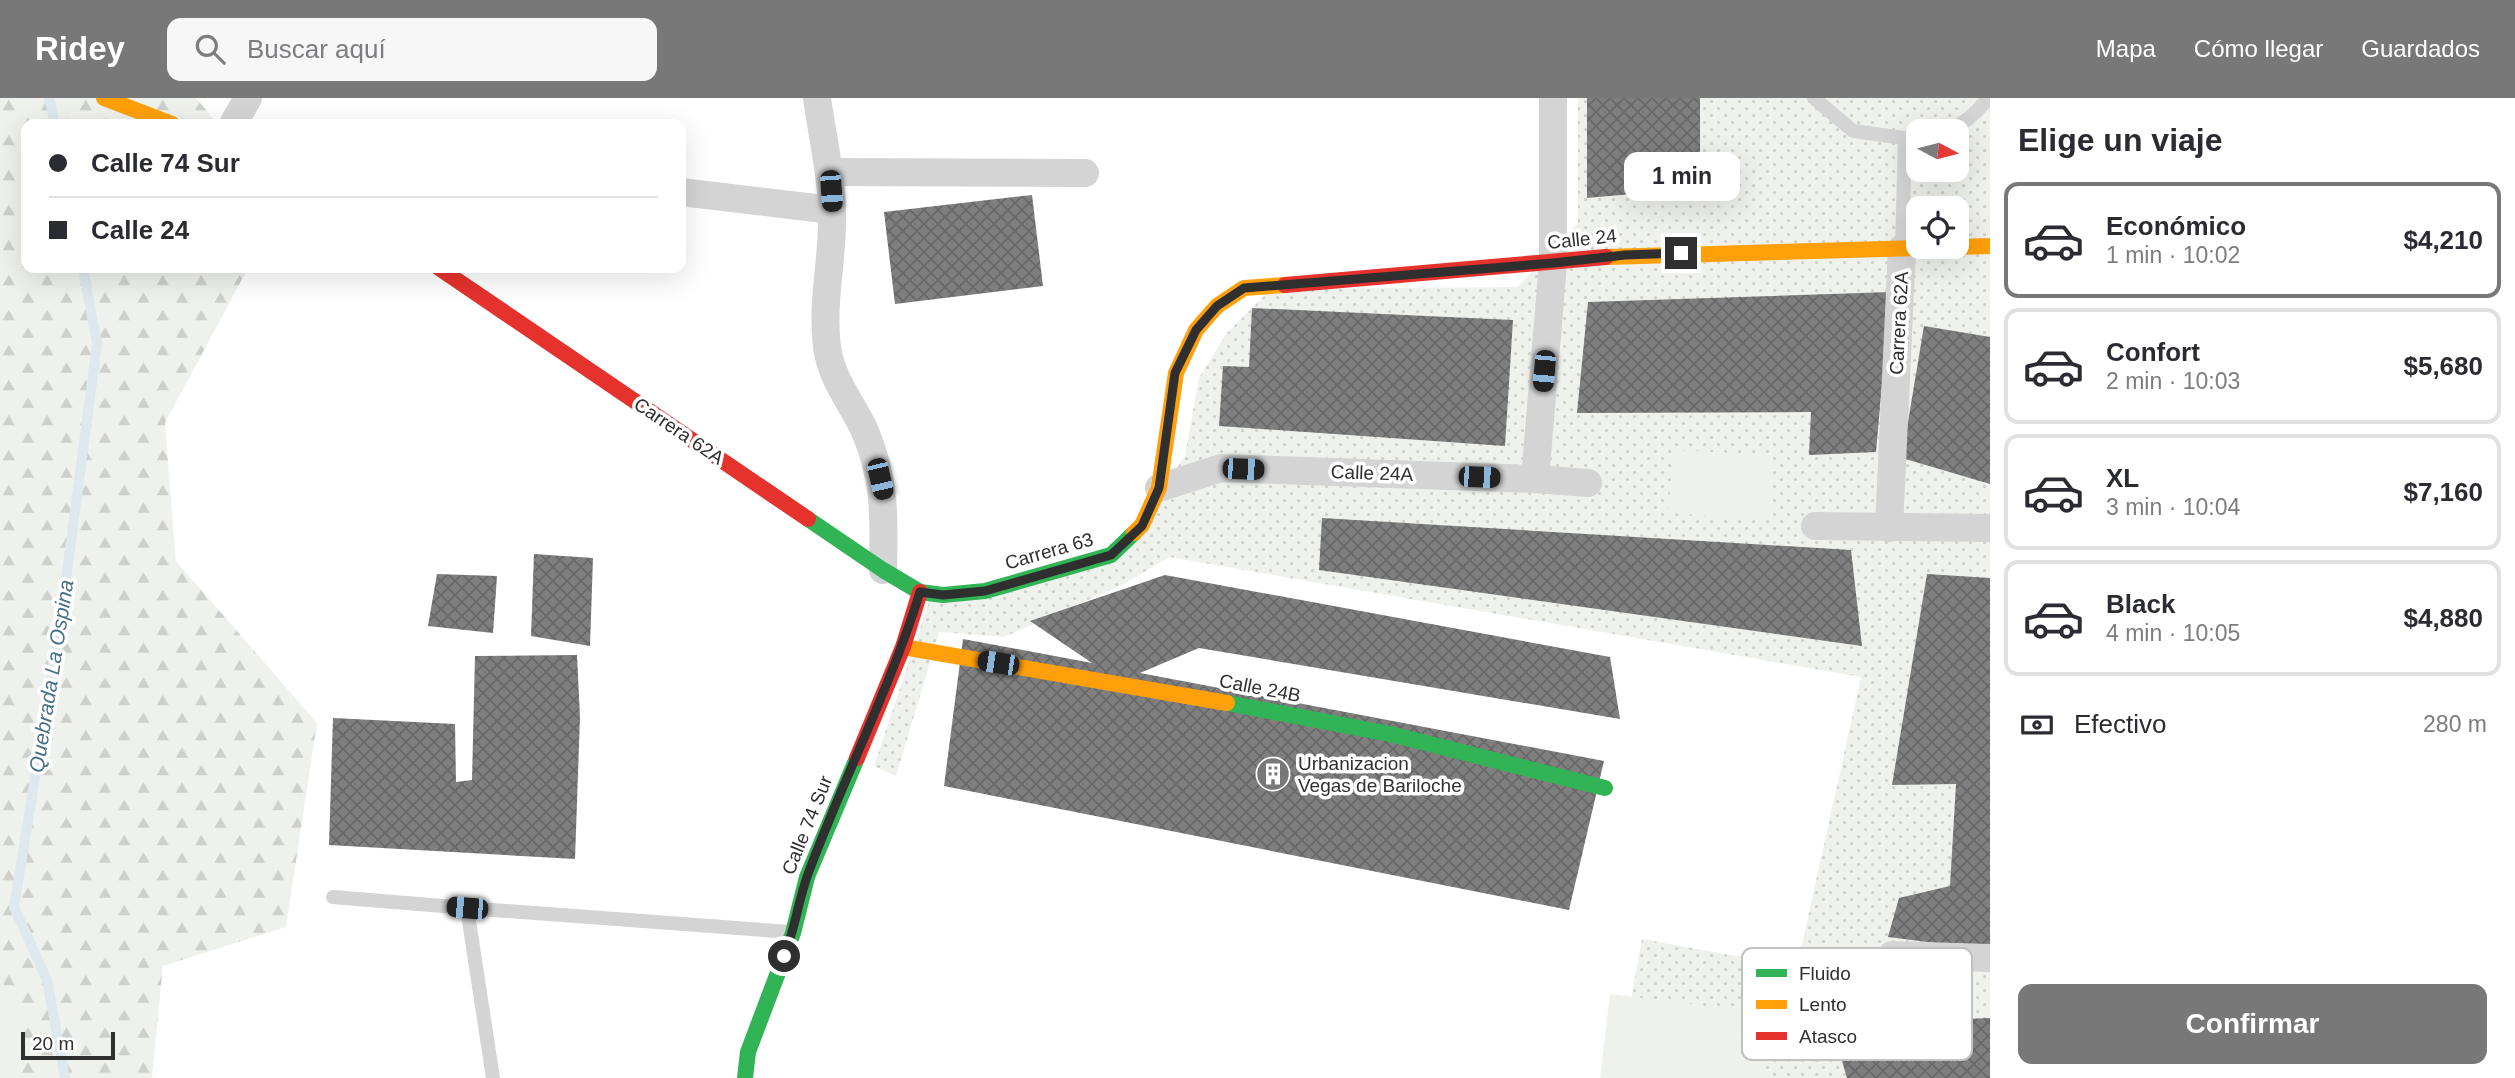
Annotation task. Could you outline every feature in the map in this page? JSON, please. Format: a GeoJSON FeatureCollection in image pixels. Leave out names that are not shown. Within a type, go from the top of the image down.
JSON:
{"type":"FeatureCollection","features":[{"type":"Feature","properties":{"kind":"street"},"geometry":{"type":"LineString","coordinates":[[104,98],[157,119]]}},
{"type":"Feature","properties":{"kind":"street"},"geometry":{"type":"LineString","coordinates":[[236,119],[248,98]]}},
{"type":"Feature","properties":{"kind":"street"},"geometry":{"type":"LineString","coordinates":[[817,98],[830,172],[832,210],[825,312],[827,350],[840,387],[863,428],[876,463],[884,495],[883,570]]}},
{"type":"Feature","properties":{"kind":"street"},"geometry":{"type":"LineString","coordinates":[[1535,479],[1553,263],[1553,98]]}},
{"type":"Feature","properties":{"kind":"street"},"geometry":{"type":"LineString","coordinates":[[830,172],[1085,173]]}},
{"type":"Feature","properties":{"kind":"street"},"geometry":{"type":"LineString","coordinates":[[686,193],[832,210]]}},
{"type":"Feature","properties":{"kind":"street","name":"Calle 24"},"geometry":{"type":"LineString","coordinates":[[1196,330],[1217,306],[1244,288],[1625,255],[1990,247]]}},
{"type":"Feature","properties":{"kind":"street","name":"Carrera 62A"},"geometry":{"type":"LineString","coordinates":[[1889,528],[1902,248]]}},
{"type":"Feature","properties":{"kind":"street","name":"Carrera 62A"},"geometry":{"type":"LineString","coordinates":[[446,273],[883,570],[920,592]]}},
{"type":"Feature","properties":{"kind":"street","name":"Carrera 63"},"geometry":{"type":"LineString","coordinates":[[920,592],[943,595],[985,591],[1111,555],[1142,526],[1159,488],[1175,373],[1196,330]]}},
{"type":"Feature","properties":{"kind":"street","name":"Calle 24A"},"geometry":{"type":"LineString","coordinates":[[1159,488],[1221,468],[1588,483]]}},
{"type":"Feature","properties":{"kind":"street"},"geometry":{"type":"LineString","coordinates":[[1815,526],[1990,528]]}},
{"type":"Feature","properties":{"kind":"street","name":"Calle 74 Sur"},"geometry":{"type":"LineString","coordinates":[[745,1078],[748,1052],[793,933],[807,877],[903,647],[920,592]]}},
{"type":"Feature","properties":{"kind":"street","name":"Calle 24B"},"geometry":{"type":"LineString","coordinates":[[903,647],[1177,693],[1390,734],[1605,788]]}},
{"type":"Feature","properties":{"kind":"street"},"geometry":{"type":"LineString","coordinates":[[1972,957],[1990,958]]}},
{"type":"Feature","properties":{"kind":"lane","name":"Carrera 62A"},"geometry":{"type":"LineString","coordinates":[[1814,98],[1853,131],[1906,136]]}},
{"type":"Feature","properties":{"kind":"lane"},"geometry":{"type":"LineString","coordinates":[[1966,119],[1979,110],[1988,98]]}},
{"type":"Feature","properties":{"kind":"lane","name":"Carrera 62A"},"geometry":{"type":"LineString","coordinates":[[1902,248],[1908,182]]}},
{"type":"Feature","properties":{"kind":"lane"},"geometry":{"type":"LineString","coordinates":[[333,897],[793,933]]}},
{"type":"Feature","properties":{"kind":"lane"},"geometry":{"type":"LineString","coordinates":[[467,908],[493,1078]]}},
{"type":"Feature","properties":{"kind":"green space"},"geometry":{"type":"Polygon","coordinates":[[[0,98],[196,98],[214,119],[21,119],[21,273],[245,273],[165,423],[176,561],[317,723],[286,927],[163,966],[152,1078],[0,1078],[0,98]]]}},
{"type":"Feature","properties":{"kind":"green space"},"geometry":{"type":"Polygon","coordinates":[[[1578,98],[1990,98],[1990,1078],[1617,1078],[1642,939],[1742,957],[1742,1060],[1972,1060],[1972,948],[1801,948],[1861,677],[1169,557],[1124,584],[1004,637],[939,632],[896,776],[874,766],[929,602],[1122,556],[1185,455],[1199,378],[1226,334],[1271,289],[1517,287],[1578,223],[1578,98]]]}},
{"type":"Feature","properties":{"kind":"green space"},"geometry":{"type":"Polygon","coordinates":[[[1674,450],[1771,455],[1770,520],[1668,513],[1674,450]]]}},
{"type":"Feature","properties":{"kind":"green space"},"geometry":{"type":"Polygon","coordinates":[[[0,976],[24,1031],[22,1078],[0,1078],[0,976]]]}},
{"type":"Feature","properties":{"kind":"green space"},"geometry":{"type":"Polygon","coordinates":[[[1610,994],[1742,1010],[1742,1060],[1767,1060],[1765,1078],[1600,1078],[1610,994]]]}},
{"type":"Feature","properties":{"kind":"building"},"geometry":{"type":"Polygon","coordinates":[[[1587,98],[1700,98],[1700,188],[1587,198],[1587,98]]]}},
{"type":"Feature","properties":{"kind":"building"},"geometry":{"type":"Polygon","coordinates":[[[1032,195],[1043,286],[895,304],[884,212],[1032,195]]]}},
{"type":"Feature","properties":{"kind":"building"},"geometry":{"type":"Polygon","coordinates":[[[1890,292],[1876,452],[1809,455],[1811,412],[1577,413],[1588,302],[1890,292]]]}},
{"type":"Feature","properties":{"kind":"building"},"geometry":{"type":"Polygon","coordinates":[[[1252,308],[1513,320],[1505,446],[1219,426],[1223,366],[1249,367],[1252,308]]]}},
{"type":"Feature","properties":{"kind":"building"},"geometry":{"type":"Polygon","coordinates":[[[1924,326],[1990,337],[1990,484],[1902,458],[1924,326]]]}},
{"type":"Feature","properties":{"kind":"building"},"geometry":{"type":"Polygon","coordinates":[[[1322,518],[1851,550],[1862,646],[1319,570],[1322,518]]]}},
{"type":"Feature","properties":{"kind":"building"},"geometry":{"type":"Polygon","coordinates":[[[534,554],[593,558],[590,646],[531,636],[534,554]]]}},
{"type":"Feature","properties":{"kind":"building"},"geometry":{"type":"Polygon","coordinates":[[[437,574],[497,576],[493,633],[428,626],[437,574]]]}},
{"type":"Feature","properties":{"kind":"building"},"geometry":{"type":"Polygon","coordinates":[[[1927,574],[1990,578],[1990,950],[1888,937],[1899,898],[1950,886],[1956,784],[1892,785],[1927,574]]]}},
{"type":"Feature","properties":{"kind":"building","name":"Urbanizacion Vegas de Bariloche"},"geometry":{"type":"Polygon","coordinates":[[[1165,575],[1610,657],[1620,719],[1199,648],[1140,673],[1604,761],[1569,910],[944,786],[963,639],[1092,663],[1030,621],[1165,575]]]}},
{"type":"Feature","properties":{"kind":"building"},"geometry":{"type":"Polygon","coordinates":[[[577,655],[580,717],[575,859],[329,845],[333,718],[455,724],[456,782],[472,780],[475,656],[577,655]]]}},
{"type":"Feature","properties":{"kind":"building"},"geometry":{"type":"Polygon","coordinates":[[[1990,1018],[1990,1078],[1847,1078],[1842,1060],[1972,1060],[1972,1019],[1990,1018]]]}},
{"type":"Feature","properties":{"kind":"waterway","name":"Quebrada La Ospina"},"geometry":{"type":"LineString","coordinates":[[49,98],[54,119]]}},
{"type":"Feature","properties":{"kind":"waterway","name":"Quebrada La Ospina"},"geometry":{"type":"LineString","coordinates":[[65,1078],[47,980],[14,907],[61,617],[97,344],[84,273]]}},
{"type":"Feature","properties":{"kind":"traffic: fast"},"geometry":{"type":"LineString","coordinates":[[808,519],[920,592],[943,595],[985,591],[1111,555],[1134,533]]}},
{"type":"Feature","properties":{"kind":"traffic: fast"},"geometry":{"type":"LineString","coordinates":[[1227,703],[1390,734],[1605,788]]}},
{"type":"Feature","properties":{"kind":"traffic: fast"},"geometry":{"type":"LineString","coordinates":[[745,1078],[748,1052],[793,933],[807,877],[857,758]]}},
{"type":"Feature","properties":{"kind":"traffic: slow"},"geometry":{"type":"LineString","coordinates":[[104,98],[159,119]]}},
{"type":"Feature","properties":{"kind":"traffic: slow"},"geometry":{"type":"LineString","coordinates":[[1606,257],[1990,246]]}},
{"type":"Feature","properties":{"kind":"traffic: slow"},"geometry":{"type":"LineString","coordinates":[[1134,533],[1142,525],[1159,488],[1176,373],[1196,330],[1217,306],[1244,288],[1285,285]]}},
{"type":"Feature","properties":{"kind":"traffic: slow"},"geometry":{"type":"LineString","coordinates":[[903,647],[1227,703]]}},
{"type":"Feature","properties":{"kind":"traffic: jam"},"geometry":{"type":"LineString","coordinates":[[1285,285],[1606,257]]}},
{"type":"Feature","properties":{"kind":"traffic: jam"},"geometry":{"type":"LineString","coordinates":[[446,273],[808,519]]}},
{"type":"Feature","properties":{"kind":"traffic: jam"},"geometry":{"type":"LineString","coordinates":[[857,758],[903,647],[920,592]]}},
{"type":"Feature","properties":{"kind":"place","name":"Urbanizacion Vegas de Bariloche"},"geometry":{"type":"Point","coordinates":[1273,774]}},
{"type":"Feature","properties":{"kind":"route"},"geometry":{"type":"LineString","coordinates":[[784,956],[793,933],[807,877],[903,647],[920,592],[943,595],[985,591],[1111,555],[1142,526],[1159,488],[1175,373],[1196,330],[1217,306],[1244,288],[1625,255],[1681,253]]}}]}
